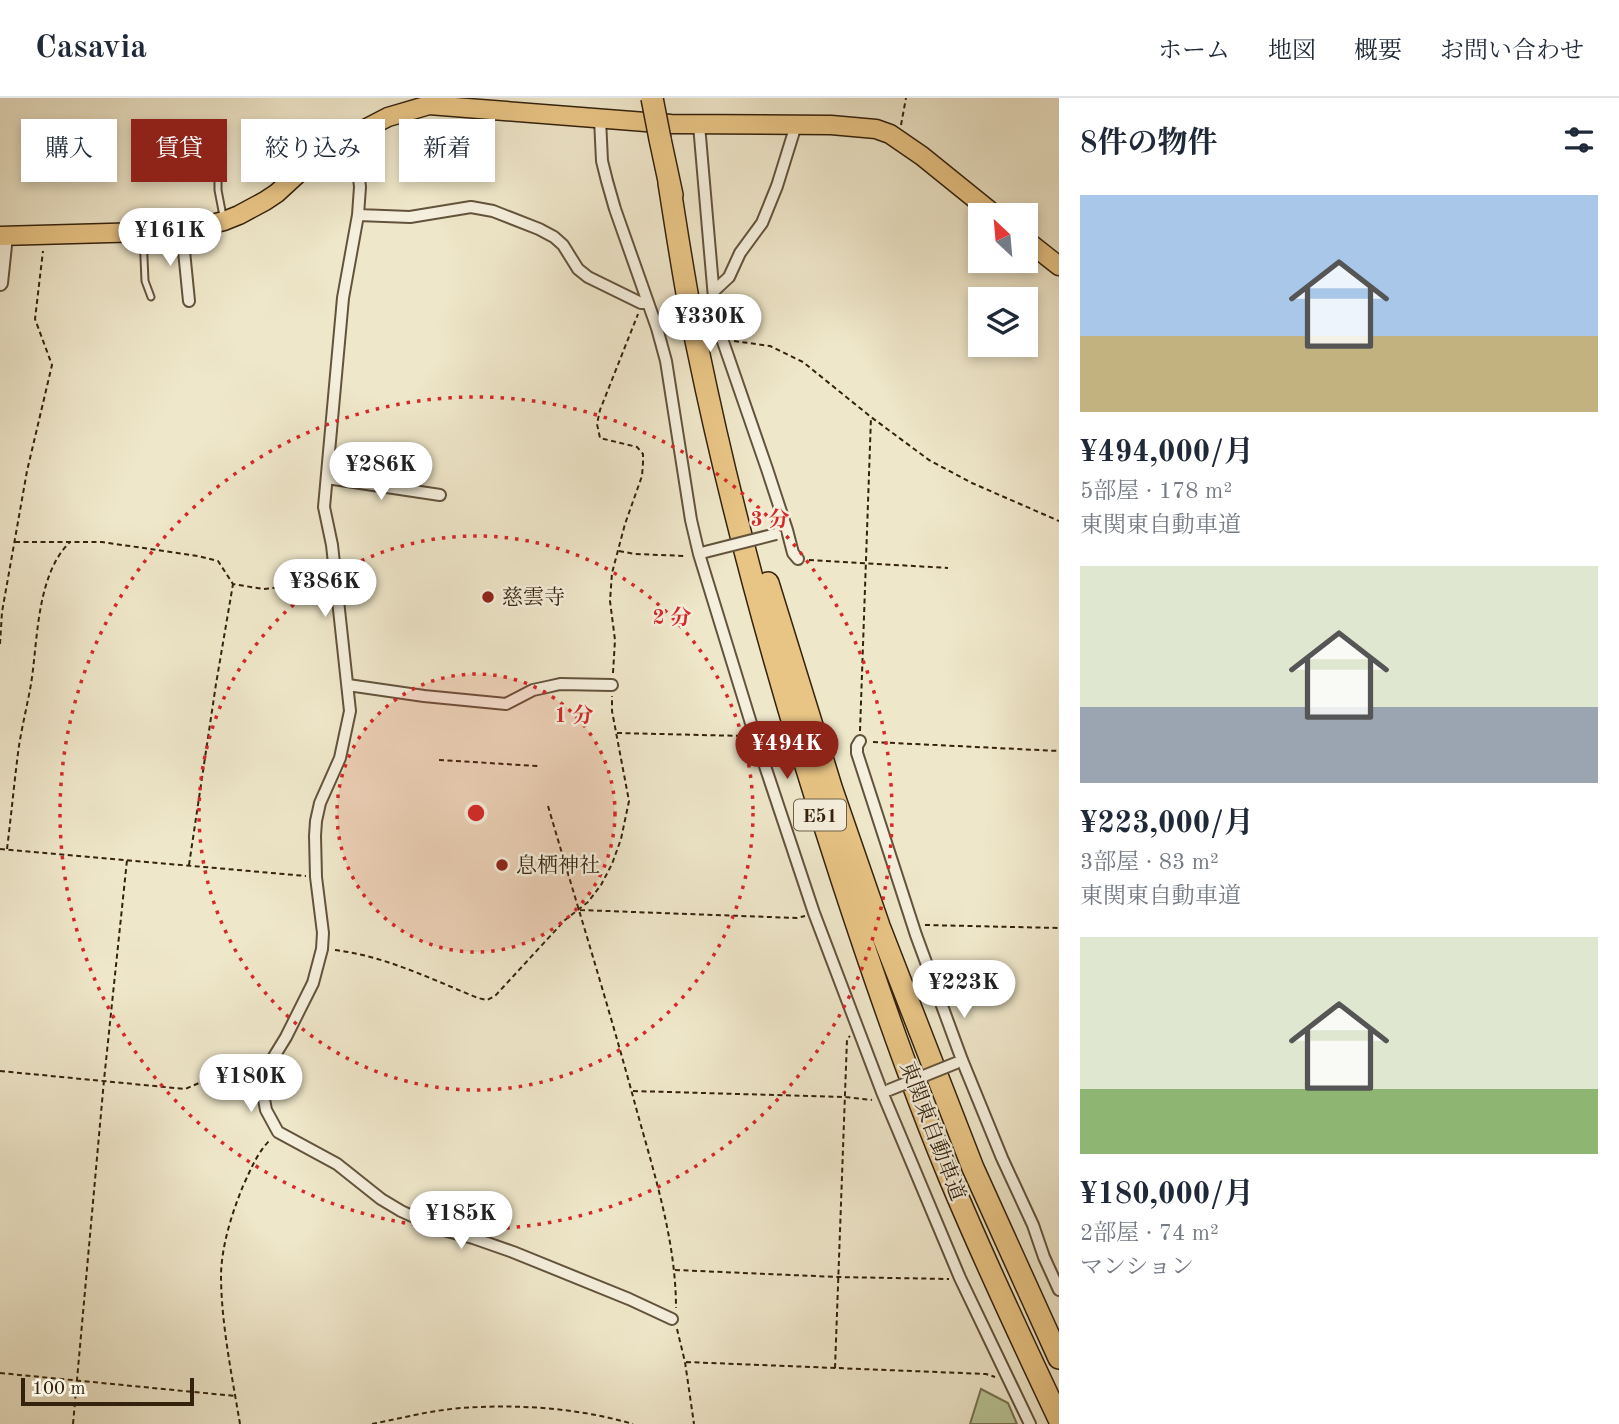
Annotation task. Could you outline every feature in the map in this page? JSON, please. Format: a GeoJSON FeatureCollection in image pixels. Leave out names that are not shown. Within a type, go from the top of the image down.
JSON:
{"type":"FeatureCollection","features":[{"type":"Feature","properties":{"kind":"highway","name":"東関東自動車道"},"geometry":{"type":"LineString","coordinates":[[652,98],[669,183],[732,453],[786,646],[832,790],[879,926],[968,1156],[1059,1358]]}},
{"type":"Feature","properties":{"kind":"highway","name":"東関東自動車道"},"geometry":{"type":"LineString","coordinates":[[669,183],[687,297],[721,452],[755,588],[815,797],[864,945],[950,1179],[1059,1419]]}},
{"type":"Feature","properties":{"kind":"main road"},"geometry":{"type":"LineString","coordinates":[[384,119],[429,105],[699,125],[856,126],[890,134],[981,203]]}},
{"type":"Feature","properties":{"kind":"main road"},"geometry":{"type":"LineString","coordinates":[[2,236],[182,231],[239,215],[265,201],[287,182]]}},
{"type":"Feature","properties":{"kind":"main road"},"geometry":{"type":"LineString","coordinates":[[1038,249],[1059,266]]}},
{"type":"Feature","properties":{"kind":"street"},"geometry":{"type":"LineString","coordinates":[[600,119],[602,161],[607,181],[666,361],[691,520],[754,733],[814,913],[856,1027],[886,1091],[960,1278],[1030,1424]]}},
{"type":"Feature","properties":{"kind":"street"},"geometry":{"type":"LineString","coordinates":[[699,125],[714,291],[723,343],[782,532],[798,559]]}},
{"type":"Feature","properties":{"kind":"street"},"geometry":{"type":"LineString","coordinates":[[714,291],[729,277],[740,253],[762,223],[796,125]]}},
{"type":"Feature","properties":{"kind":"street"},"geometry":{"type":"LineString","coordinates":[[359,182],[358,215],[343,298],[324,507],[336,577],[350,711],[340,758],[320,803],[316,821],[316,877],[323,933],[322,949],[313,983],[261,1083],[266,1110],[278,1132],[337,1164],[381,1199],[401,1211],[440,1229],[513,1252],[672,1319]]}},
{"type":"Feature","properties":{"kind":"street"},"geometry":{"type":"LineString","coordinates":[[358,215],[410,217],[471,208],[493,211],[554,237],[578,269],[588,277],[645,303]]}},
{"type":"Feature","properties":{"kind":"street"},"geometry":{"type":"LineString","coordinates":[[182,231],[189,301]]}},
{"type":"Feature","properties":{"kind":"street"},"geometry":{"type":"LineString","coordinates":[[0,283],[2,236]]}},
{"type":"Feature","properties":{"kind":"street"},"geometry":{"type":"LineString","coordinates":[[327,478],[440,495]]}},
{"type":"Feature","properties":{"kind":"street"},"geometry":{"type":"LineString","coordinates":[[702,553],[782,532]]}},
{"type":"Feature","properties":{"kind":"street"},"geometry":{"type":"LineString","coordinates":[[348,685],[506,704],[533,690],[560,684],[612,685]]}},
{"type":"Feature","properties":{"kind":"street"},"geometry":{"type":"LineString","coordinates":[[860,741],[857,753],[959,1061],[1033,1225],[1059,1290]]}},
{"type":"Feature","properties":{"kind":"street"},"geometry":{"type":"LineString","coordinates":[[886,1091],[959,1061]]}},
{"type":"Feature","properties":{"kind":"lane"},"geometry":{"type":"LineString","coordinates":[[218,182],[224,221]]}},
{"type":"Feature","properties":{"kind":"lane"},"geometry":{"type":"LineString","coordinates":[[143,232],[145,281],[151,297]]}},
{"type":"Feature","properties":{"kind":"path"},"geometry":{"type":"LineString","coordinates":[[898,139],[906,98]]}},
{"type":"Feature","properties":{"kind":"path"},"geometry":{"type":"LineString","coordinates":[[0,643],[2,612],[27,471],[52,365],[35,318],[45,236]]}},
{"type":"Feature","properties":{"kind":"path"},"geometry":{"type":"LineString","coordinates":[[322,949],[354,952],[382,960],[487,1000],[495,996],[565,920],[589,902],[612,864],[621,839],[629,801],[612,711],[615,640],[610,588],[625,524],[642,476],[643,454],[637,447],[600,438],[597,424],[600,410],[645,303]]}},
{"type":"Feature","properties":{"kind":"path"},"geometry":{"type":"LineString","coordinates":[[723,343],[751,342],[785,352],[803,362],[929,460],[947,471],[1059,521]]}},
{"type":"Feature","properties":{"kind":"path"},"geometry":{"type":"LineString","coordinates":[[871,417],[860,741],[1059,751]]}},
{"type":"Feature","properties":{"kind":"path"},"geometry":{"type":"LineString","coordinates":[[15,542],[102,542],[198,556],[219,561],[233,584],[189,866]]}},
{"type":"Feature","properties":{"kind":"path"},"geometry":{"type":"LineString","coordinates":[[7,849],[37,623],[53,565],[61,551],[71,542]]}},
{"type":"Feature","properties":{"kind":"path"},"geometry":{"type":"LineString","coordinates":[[618,551],[672,556],[702,553]]}},
{"type":"Feature","properties":{"kind":"path"},"geometry":{"type":"LineString","coordinates":[[798,559],[948,568]]}},
{"type":"Feature","properties":{"kind":"path"},"geometry":{"type":"LineString","coordinates":[[233,584],[263,589],[336,577]]}},
{"type":"Feature","properties":{"kind":"path"},"geometry":{"type":"LineString","coordinates":[[616,733],[742,737],[754,733]]}},
{"type":"Feature","properties":{"kind":"path"},"geometry":{"type":"LineString","coordinates":[[439,760],[538,766]]}},
{"type":"Feature","properties":{"kind":"path"},"geometry":{"type":"LineString","coordinates":[[548,806],[632,1091],[663,1211],[674,1270],[676,1311],[672,1319],[677,1328],[685,1362],[694,1424]]}},
{"type":"Feature","properties":{"kind":"path"},"geometry":{"type":"LineString","coordinates":[[0,849],[316,877]]}},
{"type":"Feature","properties":{"kind":"path"},"geometry":{"type":"LineString","coordinates":[[73,1424],[127,860]]}},
{"type":"Feature","properties":{"kind":"path"},"geometry":{"type":"LineString","coordinates":[[579,910],[797,918],[814,913]]}},
{"type":"Feature","properties":{"kind":"path"},"geometry":{"type":"LineString","coordinates":[[913,925],[1059,928]]}},
{"type":"Feature","properties":{"kind":"path"},"geometry":{"type":"LineString","coordinates":[[835,1368],[847,1039],[856,1027]]}},
{"type":"Feature","properties":{"kind":"path"},"geometry":{"type":"LineString","coordinates":[[0,1071],[185,1089],[231,1070],[261,1083]]}},
{"type":"Feature","properties":{"kind":"path"},"geometry":{"type":"LineString","coordinates":[[632,1091],[871,1100],[886,1091]]}},
{"type":"Feature","properties":{"kind":"path"},"geometry":{"type":"LineString","coordinates":[[240,1424],[223,1318],[221,1272],[226,1237],[238,1198],[256,1156],[278,1132]]}},
{"type":"Feature","properties":{"kind":"path"},"geometry":{"type":"LineString","coordinates":[[674,1270],[837,1277],[960,1278]]}},
{"type":"Feature","properties":{"kind":"path"},"geometry":{"type":"LineString","coordinates":[[685,1362],[986,1374],[1008,1378]]}},
{"type":"Feature","properties":{"kind":"path"},"geometry":{"type":"LineString","coordinates":[[0,1373],[236,1396]]}},
{"type":"Feature","properties":{"kind":"path"},"geometry":{"type":"LineString","coordinates":[[372,1424],[462,1408],[523,1407],[593,1413],[633,1424]]}},
{"type":"Feature","properties":{"kind":"green space"},"geometry":{"type":"Polygon","coordinates":[[[981,1389],[1008,1403],[1017,1424],[970,1424],[981,1389]]]}},
{"type":"Feature","properties":{"kind":"place","name":"慈雲寺"},"geometry":{"type":"Point","coordinates":[488,597]}},
{"type":"Feature","properties":{"kind":"place","name":"息栖神社"},"geometry":{"type":"Point","coordinates":[502,865]}}]}
